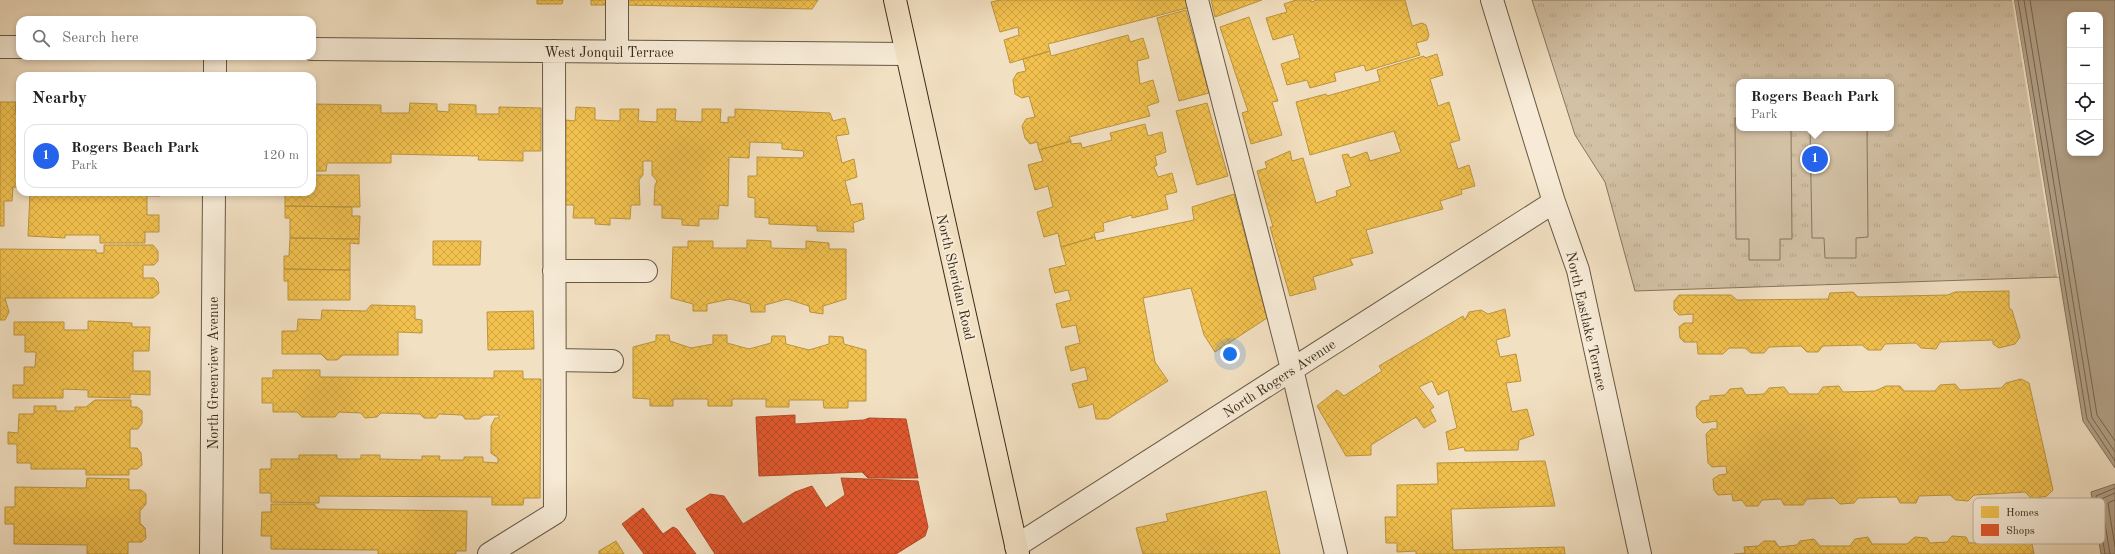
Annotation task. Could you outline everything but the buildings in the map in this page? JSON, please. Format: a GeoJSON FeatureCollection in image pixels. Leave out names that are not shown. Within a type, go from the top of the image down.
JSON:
{"type":"FeatureCollection","features":[{"type":"Feature","properties":{"kind":"main road","name":"North Sheridan Road"},"geometry":{"type":"LineString","coordinates":[[895,0],[1013,551]]}},
{"type":"Feature","properties":{"kind":"street"},"geometry":{"type":"LineString","coordinates":[[617,0],[617,52]]}},
{"type":"Feature","properties":{"kind":"street"},"geometry":{"type":"LineString","coordinates":[[1197,0],[1292,369],[1336,554]]}},
{"type":"Feature","properties":{"kind":"street","name":"North Eastlake Terrace"},"geometry":{"type":"LineString","coordinates":[[1492,0],[1554,202],[1578,270],[1640,554]]}},
{"type":"Feature","properties":{"kind":"street"},"geometry":{"type":"LineString","coordinates":[[0,47],[16,47]]}},
{"type":"Feature","properties":{"kind":"street","name":"West Jonquil Terrace"},"geometry":{"type":"LineString","coordinates":[[316,49],[906,54]]}},
{"type":"Feature","properties":{"kind":"street"},"geometry":{"type":"LineString","coordinates":[[489,554],[555,513],[554,51]]}},
{"type":"Feature","properties":{"kind":"street"},"geometry":{"type":"LineString","coordinates":[[215,60],[215,72]]}},
{"type":"Feature","properties":{"kind":"street","name":"North Greenview Avenue"},"geometry":{"type":"LineString","coordinates":[[211,554],[214,196]]}},
{"type":"Feature","properties":{"kind":"street","name":"North Rogers Avenue"},"geometry":{"type":"LineString","coordinates":[[1013,551],[1292,369],[1554,202]]}},
{"type":"Feature","properties":{"kind":"street"},"geometry":{"type":"LineString","coordinates":[[554,271],[646,271]]}},
{"type":"Feature","properties":{"kind":"street"},"geometry":{"type":"LineString","coordinates":[[555,360],[612,361]]}},
{"type":"Feature","properties":{"kind":"green space"},"geometry":{"type":"Polygon","coordinates":[[[1532,0],[2014,0],[2059,277],[1635,291],[1605,182],[1575,135],[1532,0]]]}},
{"type":"Feature","properties":{"kind":"green space"},"geometry":{"type":"Polygon","coordinates":[[[1735,118],[1736,131],[1791,131],[1792,239],[1780,239],[1780,260],[1749,260],[1749,239],[1736,239],[1735,118]]]}},
{"type":"Feature","properties":{"kind":"green space"},"geometry":{"type":"Polygon","coordinates":[[[1810,131],[1867,131],[1868,237],[1856,238],[1856,258],[1825,258],[1824,238],[1812,238],[1810,131]]]}},
{"type":"Feature","properties":{"kind":"water"},"geometry":{"type":"Polygon","coordinates":[[[2014,0],[2115,0],[2115,468],[2083,421],[2014,0]]]}},
{"type":"Feature","properties":{"kind":"water"},"geometry":{"type":"Polygon","coordinates":[[[2115,484],[2115,554],[2101,554],[2099,544],[2105,544],[2105,498],[2092,498],[2091,492],[2115,484]]]}},
{"type":"Feature","properties":{"kind":"pier"},"geometry":{"type":"Polygon","coordinates":[[[2012,0],[2014,0],[2059,277],[2057,277],[2012,0]]]}},
{"type":"Feature","properties":{"kind":"place","name":"Rogers Beach Park"},"geometry":{"type":"Point","coordinates":[1815,159]}}]}
